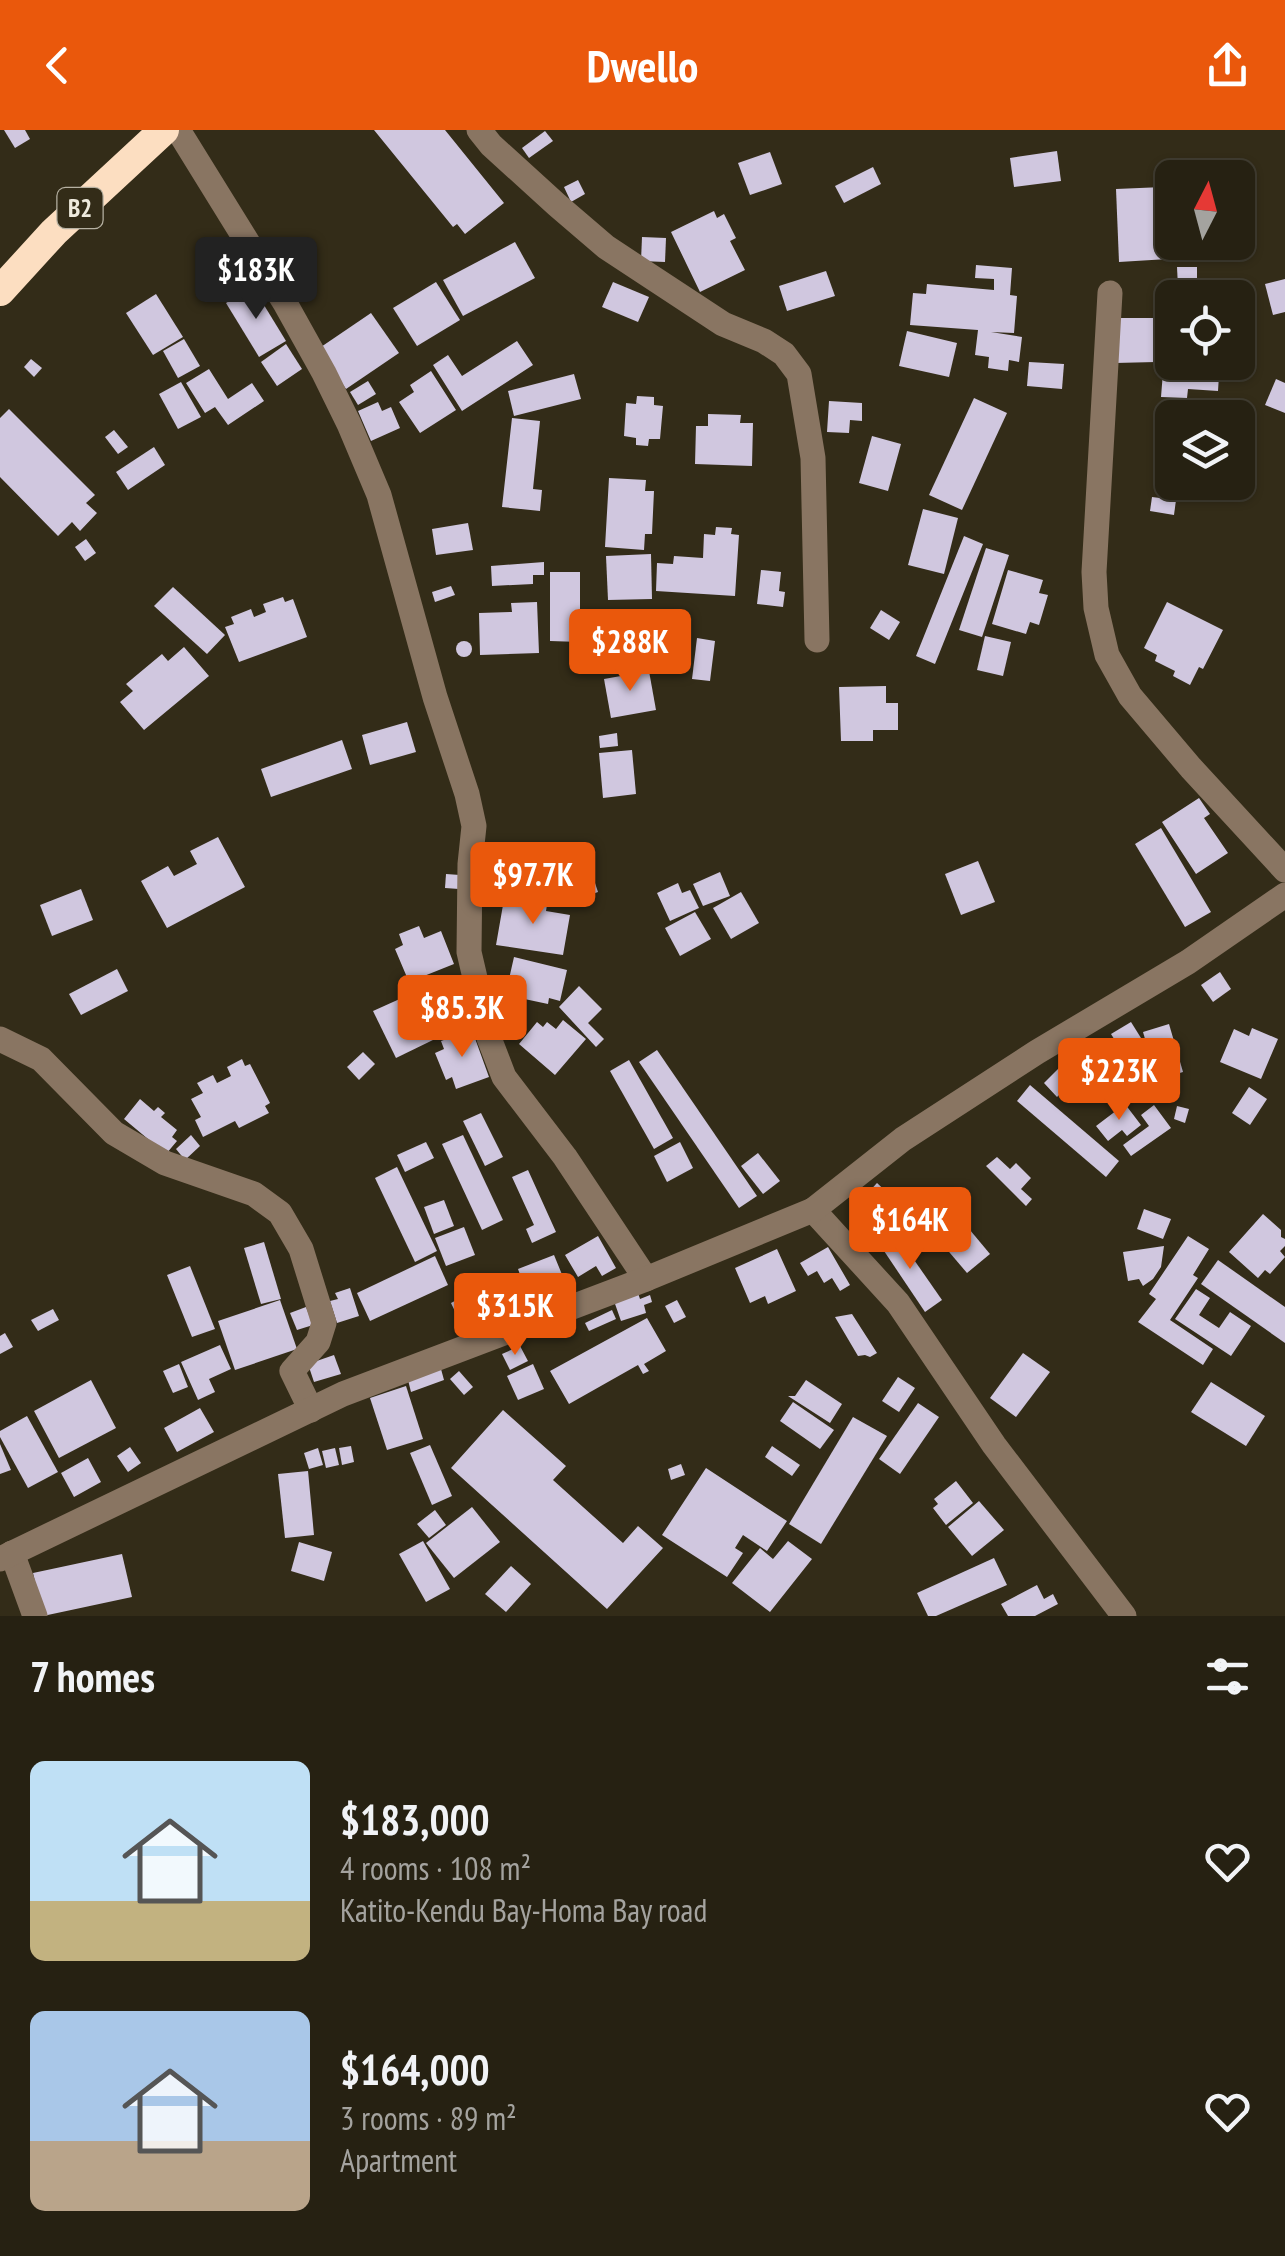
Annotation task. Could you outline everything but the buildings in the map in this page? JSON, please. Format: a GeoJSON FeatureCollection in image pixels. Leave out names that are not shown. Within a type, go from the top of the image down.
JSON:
{"type":"FeatureCollection","features":[{"type":"Feature","properties":{"kind":"highway","name":"B2"},"geometry":{"type":"LineString","coordinates":[[0,291],[54,232],[164,130]]}},
{"type":"Feature","properties":{"kind":"street"},"geometry":{"type":"LineString","coordinates":[[178,130],[300,331],[349,424],[379,495],[474,826],[469,952],[489,1038],[504,1077],[565,1157],[646,1278]]}},
{"type":"Feature","properties":{"kind":"street"},"geometry":{"type":"LineString","coordinates":[[479,130],[606,247],[723,324],[784,354],[799,374],[813,458],[818,640]]}},
{"type":"Feature","properties":{"kind":"street"},"geometry":{"type":"LineString","coordinates":[[1110,293],[1094,572],[1096,608],[1107,655],[1130,696],[1285,870]]}},
{"type":"Feature","properties":{"kind":"street"},"geometry":{"type":"LineString","coordinates":[[36,1616],[6,1556],[344,1394],[813,1210],[903,1139],[1037,1052],[1188,962],[1285,895]]}},
{"type":"Feature","properties":{"kind":"street"},"geometry":{"type":"LineString","coordinates":[[0,1039],[41,1059],[114,1133],[165,1163],[254,1194],[280,1213],[301,1249],[324,1323],[318,1342],[292,1371],[311,1410]]}},
{"type":"Feature","properties":{"kind":"street"},"geometry":{"type":"LineString","coordinates":[[813,1210],[898,1303],[994,1445],[1124,1616]]}}]}
